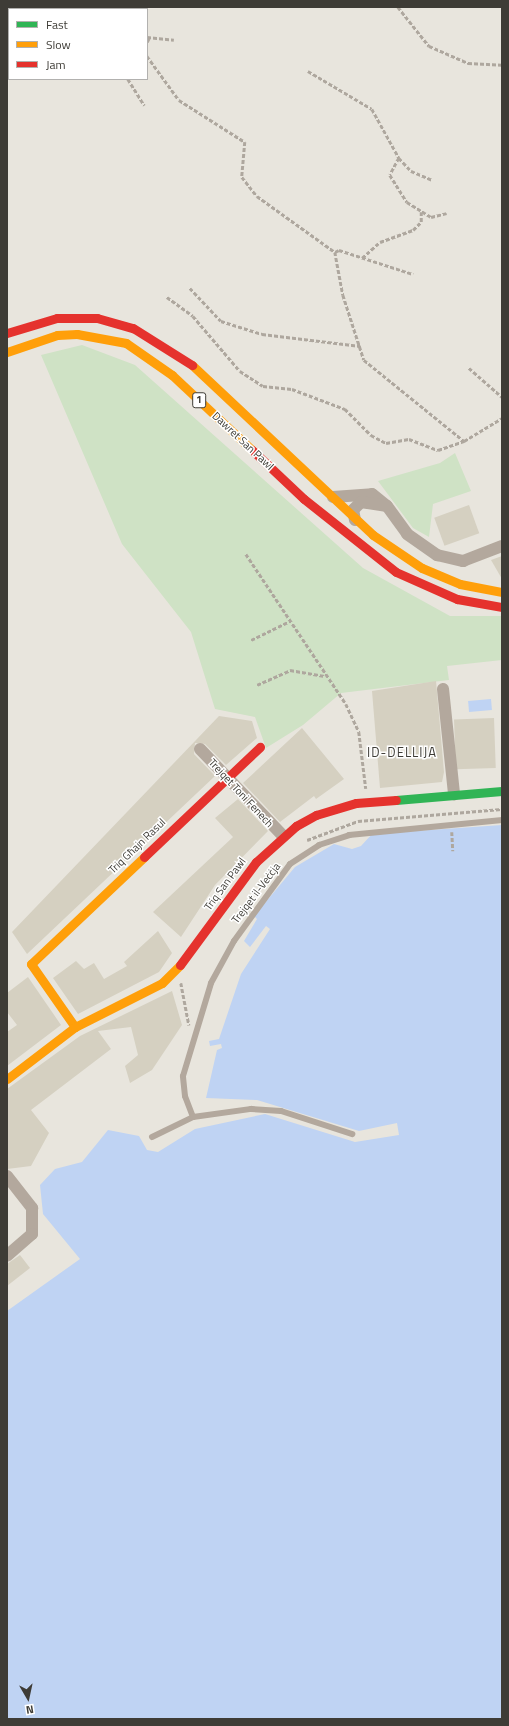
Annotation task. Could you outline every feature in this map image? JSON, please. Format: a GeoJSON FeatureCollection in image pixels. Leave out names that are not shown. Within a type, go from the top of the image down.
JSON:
{"type":"FeatureCollection","features":[{"type":"Feature","properties":{"kind":"main road","name":"Dawret San Pawl"},"geometry":{"type":"LineString","coordinates":[[7,333],[57,318],[97,318],[133,328],[191,364],[355,520],[422,568],[460,584],[502,592]]}},
{"type":"Feature","properties":{"kind":"main road","name":"Dawret San Pawl"},"geometry":{"type":"LineString","coordinates":[[7,352],[57,335],[77,334],[126,343],[172,375],[358,545],[396,572],[457,599],[502,607]]}},
{"type":"Feature","properties":{"kind":"main road","name":"Triq Għajn Rasul"},"geometry":{"type":"LineString","coordinates":[[75,1028],[31,964],[260,747]]}},
{"type":"Feature","properties":{"kind":"main road","name":"Triq San Pawl"},"geometry":{"type":"LineString","coordinates":[[7,1079],[75,1028],[162,983],[177,969],[256,862],[283,836],[316,815],[368,802],[502,790]]}},
{"type":"Feature","properties":{"kind":"street"},"geometry":{"type":"LineString","coordinates":[[330,497],[372,494],[387,506],[407,534],[437,555],[463,561],[502,546]]}},
{"type":"Feature","properties":{"kind":"street","name":"Dawret San Pawl"},"geometry":{"type":"LineString","coordinates":[[330,497],[335,514],[358,545]]}},
{"type":"Feature","properties":{"kind":"street"},"geometry":{"type":"LineString","coordinates":[[355,520],[354,510],[361,502],[387,506]]}},
{"type":"Feature","properties":{"kind":"street"},"geometry":{"type":"LineString","coordinates":[[443,689],[454,794]]}},
{"type":"Feature","properties":{"kind":"street","name":"Trejqet Toni Fenech"},"geometry":{"type":"LineString","coordinates":[[200,749],[283,836]]}},
{"type":"Feature","properties":{"kind":"street"},"geometry":{"type":"LineString","coordinates":[[7,1176],[32,1208],[32,1234],[7,1256]]}},
{"type":"Feature","properties":{"kind":"lane","name":"Trejqet il-Veċċja"},"geometry":{"type":"LineString","coordinates":[[194,1116],[185,1096],[183,1076],[211,983],[234,941],[290,864],[319,845],[349,835],[502,820]]}},
{"type":"Feature","properties":{"kind":"lane"},"geometry":{"type":"LineString","coordinates":[[152,1136],[194,1116],[267,1109],[352,1134]]}},
{"type":"Feature","properties":{"kind":"path"},"geometry":{"type":"LineString","coordinates":[[398,7],[429,46],[468,63],[502,64]]}},
{"type":"Feature","properties":{"kind":"path"},"geometry":{"type":"LineString","coordinates":[[148,37],[174,40]]}},
{"type":"Feature","properties":{"kind":"path"},"geometry":{"type":"LineString","coordinates":[[148,57],[179,100],[245,142],[242,177],[257,196],[335,252],[343,295],[364,360],[464,440]]}},
{"type":"Feature","properties":{"kind":"path"},"geometry":{"type":"LineString","coordinates":[[308,71],[372,109],[399,158],[411,170],[432,180]]}},
{"type":"Feature","properties":{"kind":"path"},"geometry":{"type":"LineString","coordinates":[[129,80],[144,105]]}},
{"type":"Feature","properties":{"kind":"path"},"geometry":{"type":"LineString","coordinates":[[399,158],[390,175],[396,189],[421,212],[431,217],[447,213]]}},
{"type":"Feature","properties":{"kind":"path"},"geometry":{"type":"LineString","coordinates":[[362,258],[380,242],[413,230],[421,222],[421,212]]}},
{"type":"Feature","properties":{"kind":"path"},"geometry":{"type":"LineString","coordinates":[[335,252],[339,250],[413,274]]}},
{"type":"Feature","properties":{"kind":"path"},"geometry":{"type":"LineString","coordinates":[[190,288],[221,321],[262,334],[360,346]]}},
{"type":"Feature","properties":{"kind":"path"},"geometry":{"type":"LineString","coordinates":[[167,297],[193,316],[240,371],[263,386],[292,389],[345,409],[371,435],[386,443],[409,439],[438,450],[464,440],[502,418]]}},
{"type":"Feature","properties":{"kind":"path"},"geometry":{"type":"LineString","coordinates":[[469,368],[502,397]]}},
{"type":"Feature","properties":{"kind":"path"},"geometry":{"type":"LineString","coordinates":[[246,554],[325,676],[346,704],[359,732],[368,802]]}},
{"type":"Feature","properties":{"kind":"path"},"geometry":{"type":"LineString","coordinates":[[251,640],[290,621]]}},
{"type":"Feature","properties":{"kind":"path"},"geometry":{"type":"LineString","coordinates":[[256,685],[290,670],[325,676]]}},
{"type":"Feature","properties":{"kind":"path"},"geometry":{"type":"LineString","coordinates":[[302,844],[315,835],[358,821],[502,809]]}},
{"type":"Feature","properties":{"kind":"path"},"geometry":{"type":"LineString","coordinates":[[452,830],[453,851]]}},
{"type":"Feature","properties":{"kind":"path"},"geometry":{"type":"LineString","coordinates":[[177,969],[182,986],[192,1046]]}},
{"type":"Feature","properties":{"kind":"path"},"geometry":{"type":"LineString","coordinates":[[182,986],[187,980]]}},
{"type":"Feature","properties":{"kind":"green space"},"geometry":{"type":"Polygon","coordinates":[[[82,345],[135,365],[363,568],[450,616],[502,616],[502,660],[447,666],[449,680],[341,693],[303,725],[266,748],[255,717],[215,709],[191,632],[122,544],[41,355],[82,345]]]}},
{"type":"Feature","properties":{"kind":"green space"},"geometry":{"type":"Polygon","coordinates":[[[455,453],[471,491],[433,504],[429,537],[413,528],[378,481],[440,463],[455,453]]]}},
{"type":"Feature","properties":{"kind":"water"},"geometry":{"type":"Polygon","coordinates":[[[491,699],[492,710],[469,712],[468,701],[491,699]]]}},
{"type":"Feature","properties":{"kind":"water"},"geometry":{"type":"Polygon","coordinates":[[[502,825],[502,1719],[7,1719],[7,1311],[80,1259],[43,1214],[40,1185],[55,1169],[82,1162],[108,1130],[139,1136],[147,1150],[158,1152],[195,1129],[265,1114],[355,1142],[399,1135],[397,1123],[359,1131],[257,1100],[206,1098],[217,1050],[222,1048],[221,1044],[210,1046],[209,1041],[219,1039],[241,974],[270,929],[266,926],[250,947],[244,941],[257,919],[254,916],[295,867],[334,844],[352,849],[361,846],[372,834],[502,825]]]}},
{"type":"Feature","properties":{"kind":"building"},"geometry":{"type":"Polygon","coordinates":[[[469,505],[479,533],[444,546],[434,518],[469,505]]]}},
{"type":"Feature","properties":{"kind":"building"},"geometry":{"type":"Polygon","coordinates":[[[502,556],[502,579],[491,560],[502,556]]]}},
{"type":"Feature","properties":{"kind":"building"},"geometry":{"type":"Polygon","coordinates":[[[436,681],[444,772],[442,782],[380,788],[372,691],[436,681]]]}},
{"type":"Feature","properties":{"kind":"building"},"geometry":{"type":"Polygon","coordinates":[[[219,716],[252,721],[257,738],[226,765],[205,744],[195,743],[194,754],[215,776],[27,954],[12,932],[219,716]]]}},
{"type":"Feature","properties":{"kind":"building"},"geometry":{"type":"Polygon","coordinates":[[[494,718],[496,768],[456,769],[454,719],[494,718]]]}},
{"type":"Feature","properties":{"kind":"building"},"geometry":{"type":"Polygon","coordinates":[[[302,728],[344,779],[316,799],[314,796],[280,822],[243,783],[302,728]]]}},
{"type":"Feature","properties":{"kind":"building"},"geometry":{"type":"Polygon","coordinates":[[[238,799],[268,831],[215,885],[181,937],[153,912],[233,837],[215,818],[238,799]]]}},
{"type":"Feature","properties":{"kind":"building"},"geometry":{"type":"Polygon","coordinates":[[[158,931],[172,953],[159,972],[78,1014],[53,978],[76,961],[84,969],[94,963],[104,979],[127,966],[124,962],[158,931]]]}},
{"type":"Feature","properties":{"kind":"building"},"geometry":{"type":"Polygon","coordinates":[[[28,977],[61,1025],[7,1066],[7,1032],[17,1025],[7,1012],[7,993],[28,977]]]}},
{"type":"Feature","properties":{"kind":"building"},"geometry":{"type":"Polygon","coordinates":[[[172,991],[182,1025],[152,1070],[130,1083],[125,1066],[138,1055],[131,1027],[98,1031],[111,1049],[31,1110],[49,1133],[31,1166],[7,1169],[7,1089],[80,1036],[172,991]]]}},
{"type":"Feature","properties":{"kind":"building"},"geometry":{"type":"Polygon","coordinates":[[[20,1255],[30,1268],[7,1286],[7,1264],[20,1255]]]}},
{"type":"Feature","properties":{"kind":"traffic: fast"},"geometry":{"type":"LineString","coordinates":[[396,800],[502,791]]}},
{"type":"Feature","properties":{"kind":"traffic: slow"},"geometry":{"type":"LineString","coordinates":[[7,352],[57,335],[77,334],[126,343],[172,375],[252,450]]}},
{"type":"Feature","properties":{"kind":"traffic: slow"},"geometry":{"type":"LineString","coordinates":[[192,365],[373,535],[422,568],[460,584],[502,592]]}},
{"type":"Feature","properties":{"kind":"traffic: slow"},"geometry":{"type":"LineString","coordinates":[[75,1027],[31,964],[144,857]]}},
{"type":"Feature","properties":{"kind":"traffic: slow"},"geometry":{"type":"LineString","coordinates":[[7,1079],[75,1027],[162,983],[180,965]]}},
{"type":"Feature","properties":{"kind":"traffic: jam"},"geometry":{"type":"LineString","coordinates":[[7,333],[57,318],[97,318],[133,328],[192,365]]}},
{"type":"Feature","properties":{"kind":"traffic: jam"},"geometry":{"type":"LineString","coordinates":[[252,450],[304,499],[396,572],[457,599],[502,607]]}},
{"type":"Feature","properties":{"kind":"traffic: jam"},"geometry":{"type":"LineString","coordinates":[[144,857],[260,747]]}},
{"type":"Feature","properties":{"kind":"traffic: jam"},"geometry":{"type":"LineString","coordinates":[[180,965],[256,862],[296,826],[316,815],[356,803],[396,800]]}},
{"type":"Feature","properties":{"kind":"district","name":"ID-DELLIJA"},"geometry":{"type":"Point","coordinates":[402,752]}}]}
